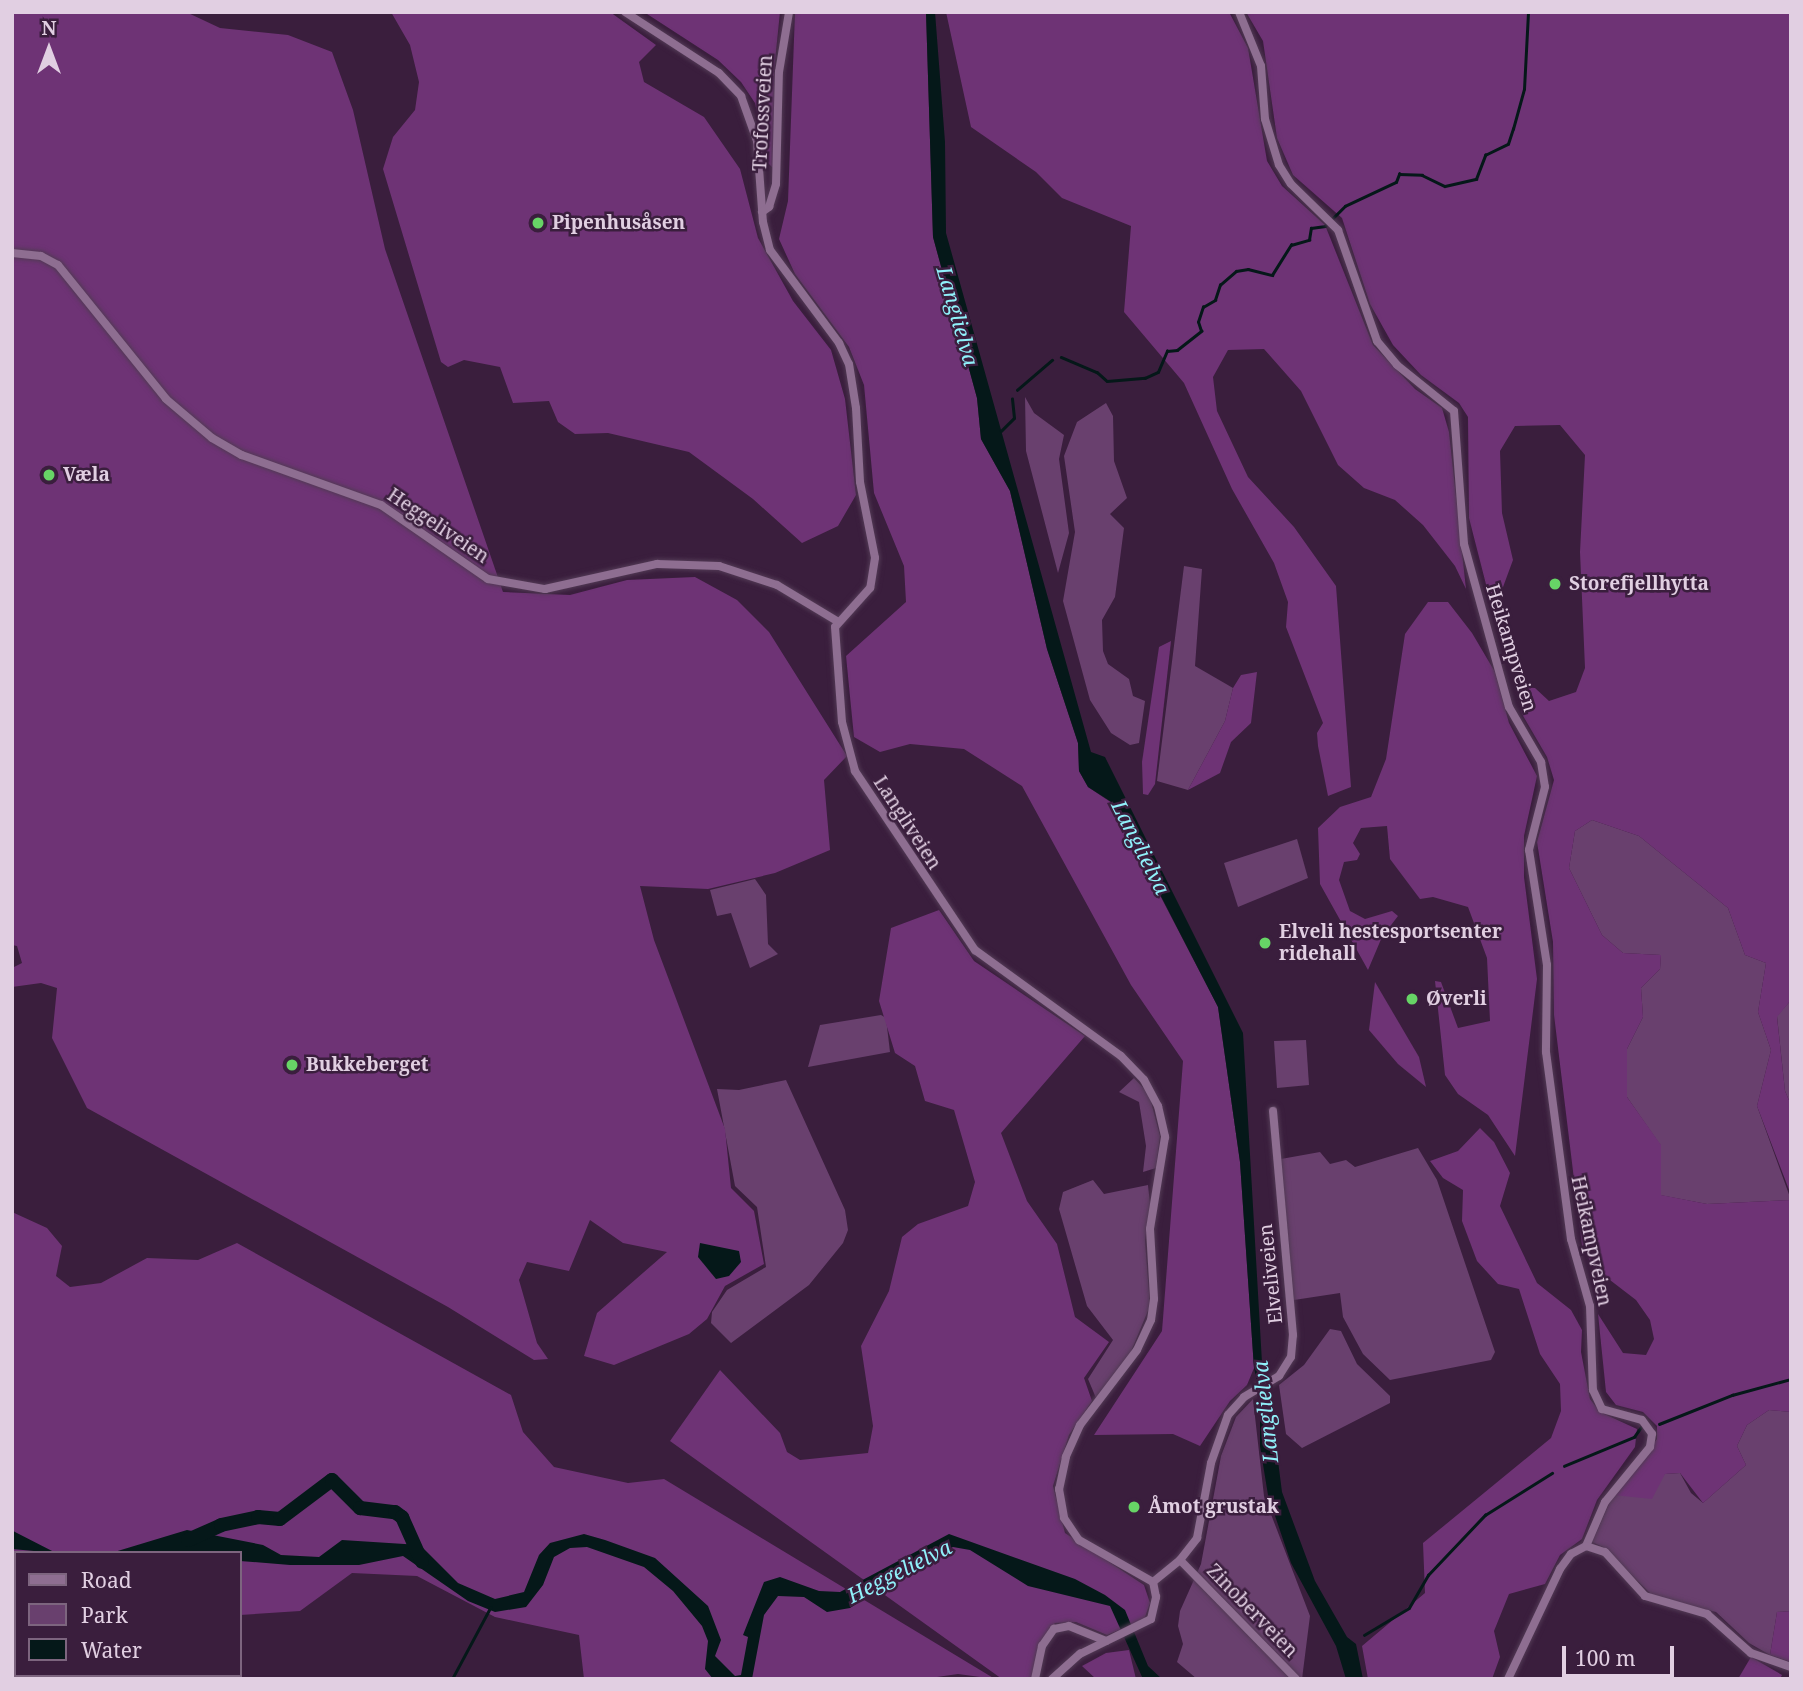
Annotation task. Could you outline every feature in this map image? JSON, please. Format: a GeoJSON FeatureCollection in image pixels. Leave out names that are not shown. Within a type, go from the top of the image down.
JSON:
{"type":"FeatureCollection","features":[{"type":"Feature","properties":{"kind":"street"},"geometry":{"type":"LineString","coordinates":[[625,12],[719,73],[741,96],[757,141],[762,212],[774,258],[839,343],[853,384],[860,482],[874,543],[875,574],[867,593],[837,621]]}},
{"type":"Feature","properties":{"kind":"street","name":"Trofossveien"},"geometry":{"type":"LineString","coordinates":[[762,212],[769,207],[776,184],[778,83],[789,12]]}},
{"type":"Feature","properties":{"kind":"street","name":"Heikampveien"},"geometry":{"type":"LineString","coordinates":[[1239,12],[1261,66],[1265,119],[1279,164],[1291,184],[1338,229],[1377,341],[1405,372],[1454,411],[1464,544],[1509,707],[1543,771],[1545,787],[1530,834],[1531,874],[1547,965],[1548,1077],[1571,1239],[1590,1306],[1593,1390],[1606,1411],[1642,1420],[1652,1434],[1650,1447],[1605,1502],[1586,1546]]}},
{"type":"Feature","properties":{"kind":"street","name":"Heggeliveien"},"geometry":{"type":"LineString","coordinates":[[12,253],[41,256],[58,265],[166,399],[212,439],[242,455],[381,505],[488,579],[545,589],[657,564],[719,566],[777,585],[837,621]]}},
{"type":"Feature","properties":{"kind":"street","name":"Langliveien"},"geometry":{"type":"LineString","coordinates":[[837,621],[836,673],[847,746],[876,808],[975,950],[1121,1056],[1144,1080],[1158,1106],[1165,1137],[1150,1229],[1154,1298],[1151,1320],[1137,1350],[1080,1425],[1066,1457],[1059,1489],[1064,1518],[1079,1540],[1153,1581]]}},
{"type":"Feature","properties":{"kind":"street","name":"Elveliveien"},"geometry":{"type":"LineString","coordinates":[[1180,1560],[1200,1530],[1224,1423],[1238,1403],[1266,1384],[1288,1364],[1293,1335],[1273,1111]]}},
{"type":"Feature","properties":{"kind":"street"},"geometry":{"type":"LineString","coordinates":[[1508,1679],[1560,1569],[1571,1554],[1586,1546],[1611,1557],[1645,1596],[1707,1614],[1751,1653],[1791,1667]]}},
{"type":"Feature","properties":{"kind":"street","name":"Zinoberveien"},"geometry":{"type":"LineString","coordinates":[[1153,1581],[1180,1560],[1296,1679]]}},
{"type":"Feature","properties":{"kind":"street"},"geometry":{"type":"LineString","coordinates":[[1052,1679],[1080,1654],[1140,1628],[1154,1612],[1153,1581]]}},
{"type":"Feature","properties":{"kind":"street"},"geometry":{"type":"LineString","coordinates":[[1035,1679],[1042,1646],[1054,1629],[1069,1626],[1110,1641]]}},
{"type":"Feature","properties":{"kind":"green space"},"geometry":{"type":"Polygon","coordinates":[[[1025,397],[1034,413],[1064,435],[1059,459],[1069,533],[1058,573],[1026,451],[1025,397]]]}},
{"type":"Feature","properties":{"kind":"green space"},"geometry":{"type":"Polygon","coordinates":[[[1106,403],[1113,416],[1114,461],[1127,498],[1110,514],[1124,528],[1115,597],[1102,620],[1103,651],[1108,664],[1129,679],[1133,696],[1145,701],[1139,743],[1130,745],[1111,733],[1090,700],[1063,601],[1075,532],[1064,456],[1077,422],[1106,403]]]}},
{"type":"Feature","properties":{"kind":"green space"},"geometry":{"type":"Polygon","coordinates":[[[1184,566],[1202,569],[1195,666],[1233,688],[1225,721],[1188,790],[1157,781],[1184,566]]]}},
{"type":"Feature","properties":{"kind":"green space"},"geometry":{"type":"Polygon","coordinates":[[[1592,820],[1639,836],[1728,908],[1745,955],[1766,963],[1758,1012],[1771,1050],[1757,1106],[1791,1200],[1707,1204],[1660,1195],[1661,1146],[1627,1097],[1627,1049],[1643,1017],[1641,988],[1660,969],[1661,955],[1623,953],[1602,935],[1569,868],[1575,831],[1592,820]]]}},
{"type":"Feature","properties":{"kind":"green space"},"geometry":{"type":"Polygon","coordinates":[[[1297,839],[1308,878],[1238,907],[1224,863],[1297,839]]]}},
{"type":"Feature","properties":{"kind":"green space"},"geometry":{"type":"Polygon","coordinates":[[[755,879],[766,895],[768,944],[778,954],[750,968],[731,913],[717,916],[710,890],[755,879]]]}},
{"type":"Feature","properties":{"kind":"green space"},"geometry":{"type":"Polygon","coordinates":[[[1791,1000],[1791,1105],[1785,1091],[1777,1016],[1791,1000]]]}},
{"type":"Feature","properties":{"kind":"green space"},"geometry":{"type":"Polygon","coordinates":[[[881,1015],[886,1018],[890,1052],[808,1067],[820,1025],[881,1015]]]}},
{"type":"Feature","properties":{"kind":"green space"},"geometry":{"type":"Polygon","coordinates":[[[1306,1040],[1309,1085],[1277,1088],[1274,1041],[1306,1040]]]}},
{"type":"Feature","properties":{"kind":"green space"},"geometry":{"type":"Polygon","coordinates":[[[1134,1078],[1149,1094],[1160,1136],[1156,1168],[1143,1172],[1146,1146],[1139,1102],[1119,1092],[1134,1078]]]}},
{"type":"Feature","properties":{"kind":"green space"},"geometry":{"type":"Polygon","coordinates":[[[786,1080],[845,1210],[848,1230],[843,1243],[809,1285],[731,1343],[711,1323],[712,1312],[727,1290],[766,1267],[757,1207],[735,1186],[717,1089],[739,1090],[786,1080]]]}},
{"type":"Feature","properties":{"kind":"green space"},"geometry":{"type":"Polygon","coordinates":[[[1418,1148],[1437,1180],[1495,1352],[1491,1360],[1390,1380],[1363,1354],[1343,1317],[1340,1293],[1294,1300],[1281,1159],[1320,1152],[1330,1164],[1346,1160],[1355,1167],[1418,1148]]]}},
{"type":"Feature","properties":{"kind":"green space"},"geometry":{"type":"Polygon","coordinates":[[[1093,1180],[1104,1194],[1148,1185],[1150,1204],[1145,1240],[1150,1306],[1130,1354],[1096,1398],[1088,1379],[1113,1340],[1087,1306],[1059,1209],[1063,1192],[1093,1180]]]}},
{"type":"Feature","properties":{"kind":"green space"},"geometry":{"type":"Polygon","coordinates":[[[1330,1329],[1341,1331],[1357,1364],[1390,1396],[1390,1403],[1302,1448],[1286,1434],[1279,1385],[1304,1365],[1330,1329]]]}},
{"type":"Feature","properties":{"kind":"green space"},"geometry":{"type":"Polygon","coordinates":[[[1253,1399],[1264,1496],[1310,1616],[1302,1679],[1197,1679],[1177,1662],[1183,1644],[1178,1626],[1180,1611],[1201,1564],[1221,1456],[1236,1417],[1253,1399]]]}},
{"type":"Feature","properties":{"kind":"green space"},"geometry":{"type":"Polygon","coordinates":[[[1769,1410],[1791,1412],[1791,1611],[1777,1612],[1770,1655],[1749,1643],[1716,1612],[1654,1597],[1603,1547],[1592,1542],[1613,1495],[1665,1474],[1680,1473],[1691,1493],[1703,1503],[1746,1465],[1737,1446],[1747,1425],[1769,1410]]]}},
{"type":"Feature","properties":{"kind":"shaded area"},"geometry":{"type":"Polygon","coordinates":[[[12,12],[186,12],[220,28],[288,35],[332,52],[353,110],[385,249],[503,592],[570,595],[627,580],[695,577],[737,600],[769,632],[847,756],[824,780],[830,850],[775,873],[708,889],[640,886],[654,940],[725,1129],[731,1188],[754,1211],[764,1264],[725,1286],[707,1319],[689,1334],[614,1365],[584,1356],[597,1313],[667,1252],[623,1243],[590,1220],[569,1271],[527,1262],[519,1280],[537,1343],[548,1359],[534,1360],[448,1307],[87,1108],[52,1038],[57,988],[41,983],[12,987],[12,968],[22,963],[17,946],[12,945],[12,12]]]}},
{"type":"Feature","properties":{"kind":"shaded area"},"geometry":{"type":"Polygon","coordinates":[[[391,12],[610,12],[656,45],[639,62],[644,82],[704,117],[740,169],[758,238],[793,301],[831,350],[845,399],[856,495],[838,526],[802,543],[753,499],[689,452],[608,433],[575,434],[558,422],[549,401],[513,403],[500,367],[464,360],[448,367],[441,362],[383,169],[393,137],[415,110],[419,82],[410,45],[391,12]]]}},
{"type":"Feature","properties":{"kind":"shaded area"},"geometry":{"type":"Polygon","coordinates":[[[644,12],[780,12],[774,71],[774,169],[767,162],[755,103],[741,82],[718,60],[644,12]]]}},
{"type":"Feature","properties":{"kind":"shaded area"},"geometry":{"type":"Polygon","coordinates":[[[795,12],[926,12],[933,237],[977,398],[981,439],[1010,491],[1047,649],[1078,743],[1079,771],[1088,787],[1112,803],[1218,1007],[1240,1162],[1254,1368],[1247,1385],[1230,1401],[1200,1446],[1173,1434],[1094,1435],[1162,1331],[1183,1061],[1131,985],[1022,786],[964,749],[910,744],[880,752],[854,737],[846,656],[906,602],[904,566],[874,493],[864,385],[849,347],[795,274],[779,239],[788,201],[795,12]]]}},
{"type":"Feature","properties":{"kind":"shaded area"},"geometry":{"type":"Polygon","coordinates":[[[946,12],[1229,12],[1248,48],[1267,161],[1282,186],[1325,225],[1373,345],[1415,389],[1442,408],[1449,432],[1466,589],[1455,566],[1423,525],[1395,500],[1364,488],[1338,465],[1301,391],[1264,349],[1228,350],[1213,377],[1217,411],[1248,477],[1294,527],[1336,586],[1351,787],[1328,796],[1317,733],[1323,723],[1286,627],[1288,602],[1274,563],[1232,489],[1184,383],[1124,312],[1131,226],[1062,198],[1036,172],[971,127],[946,12]]]}},
{"type":"Feature","properties":{"kind":"shaded area"},"geometry":{"type":"Polygon","coordinates":[[[1246,12],[1791,12],[1791,1000],[1777,1017],[1785,1091],[1791,1105],[1791,1195],[1757,1106],[1771,1050],[1758,1012],[1766,963],[1745,955],[1728,908],[1639,836],[1592,820],[1575,831],[1569,868],[1602,935],[1623,953],[1661,955],[1660,969],[1641,988],[1643,1017],[1627,1049],[1627,1097],[1661,1145],[1661,1195],[1707,1204],[1791,1200],[1791,1412],[1769,1410],[1747,1425],[1737,1446],[1746,1465],[1703,1503],[1680,1473],[1665,1474],[1652,1499],[1613,1495],[1657,1439],[1657,1426],[1643,1412],[1616,1405],[1606,1392],[1598,1314],[1623,1353],[1646,1355],[1654,1339],[1650,1320],[1636,1300],[1593,1267],[1582,1245],[1554,1015],[1553,942],[1537,842],[1554,780],[1547,757],[1522,714],[1518,687],[1535,688],[1549,701],[1576,692],[1585,668],[1580,552],[1585,455],[1560,425],[1515,426],[1500,451],[1502,513],[1513,560],[1496,606],[1489,596],[1469,518],[1468,417],[1459,403],[1421,375],[1393,345],[1370,304],[1342,218],[1293,175],[1277,138],[1263,41],[1246,12]]]}},
{"type":"Feature","properties":{"kind":"shaded area"},"geometry":{"type":"Polygon","coordinates":[[[1428,602],[1448,602],[1472,633],[1495,672],[1509,723],[1537,776],[1524,836],[1524,877],[1537,979],[1515,1156],[1488,1115],[1458,1094],[1445,1075],[1435,981],[1441,982],[1458,1028],[1490,1021],[1487,958],[1468,907],[1433,897],[1420,899],[1390,859],[1387,826],[1361,828],[1353,843],[1360,854],[1357,860],[1344,862],[1339,880],[1350,911],[1365,919],[1392,911],[1398,916],[1382,937],[1368,970],[1320,884],[1318,828],[1340,807],[1371,797],[1386,759],[1405,634],[1428,602]]]}},
{"type":"Feature","properties":{"kind":"shaded area"},"geometry":{"type":"Polygon","coordinates":[[[1171,641],[1155,784],[1148,795],[1143,794],[1142,762],[1159,647],[1171,641]]]}},
{"type":"Feature","properties":{"kind":"shaded area"},"geometry":{"type":"Polygon","coordinates":[[[1257,672],[1251,723],[1231,742],[1220,773],[1188,790],[1225,721],[1233,688],[1241,675],[1257,672]]]}},
{"type":"Feature","properties":{"kind":"shaded area"},"geometry":{"type":"Polygon","coordinates":[[[939,910],[974,961],[1085,1036],[1001,1133],[1027,1201],[1057,1244],[1075,1317],[1109,1342],[1084,1378],[1092,1401],[1069,1435],[1053,1486],[1065,1533],[1144,1585],[1150,1603],[1144,1620],[1107,1635],[1076,1622],[1055,1623],[1040,1642],[1031,1679],[1002,1679],[670,1441],[720,1370],[780,1433],[787,1452],[800,1460],[868,1453],[873,1426],[861,1346],[889,1291],[902,1237],[918,1224],[968,1206],[975,1182],[954,1110],[925,1101],[915,1066],[895,1053],[879,1001],[891,928],[939,910]]]}},
{"type":"Feature","properties":{"kind":"shaded area"},"geometry":{"type":"Polygon","coordinates":[[[1375,982],[1419,1057],[1426,1087],[1398,1064],[1369,1030],[1375,982]]]}},
{"type":"Feature","properties":{"kind":"shaded area"},"geometry":{"type":"Polygon","coordinates":[[[1480,1128],[1494,1142],[1510,1173],[1500,1206],[1537,1283],[1571,1310],[1582,1330],[1581,1352],[1590,1399],[1600,1412],[1637,1429],[1635,1447],[1597,1500],[1582,1539],[1560,1555],[1545,1584],[1509,1594],[1494,1631],[1500,1657],[1492,1679],[1368,1679],[1362,1646],[1425,1593],[1423,1543],[1551,1438],[1561,1411],[1560,1384],[1540,1354],[1519,1289],[1498,1284],[1477,1261],[1462,1221],[1463,1190],[1443,1178],[1430,1161],[1458,1151],[1480,1128]]]}},
{"type":"Feature","properties":{"kind":"shaded area"},"geometry":{"type":"Polygon","coordinates":[[[12,1212],[47,1228],[62,1246],[56,1276],[70,1287],[101,1283],[147,1258],[198,1260],[237,1243],[511,1395],[523,1432],[554,1467],[628,1483],[664,1479],[995,1679],[958,1674],[923,1679],[584,1679],[579,1635],[495,1617],[417,1576],[352,1573],[300,1611],[242,1615],[242,1551],[14,1551],[12,1610],[12,1212]]]}},
{"type":"Feature","properties":{"kind":"shaded area"},"geometry":{"type":"Polygon","coordinates":[[[1791,1611],[1791,1662],[1770,1655],[1777,1612],[1791,1611]]]}},
{"type":"Feature","properties":{"kind":"shaded area"},"geometry":{"type":"Polygon","coordinates":[[[1129,1650],[1136,1679],[1096,1679],[1082,1666],[1106,1653],[1129,1650]]]}},
{"type":"Feature","properties":{"kind":"shaded area"},"geometry":{"type":"Polygon","coordinates":[[[1751,1657],[1782,1675],[1780,1679],[1738,1679],[1751,1657]]]}},
{"type":"Feature","properties":{"kind":"water","name":"Langlielva"},"geometry":{"type":"Polygon","coordinates":[[[926,12],[935,12],[945,142],[946,233],[1091,752],[1105,757],[1243,1033],[1263,1380],[1269,1390],[1282,1492],[1315,1581],[1347,1637],[1356,1644],[1363,1679],[1346,1679],[1336,1646],[1291,1563],[1268,1495],[1260,1446],[1260,1394],[1254,1368],[1240,1162],[1218,1007],[1113,803],[1088,787],[1079,771],[1078,743],[1047,649],[1010,491],[981,439],[977,398],[933,237],[926,12]]]}},
{"type":"Feature","properties":{"kind":"water"},"geometry":{"type":"Polygon","coordinates":[[[700,1243],[739,1251],[741,1262],[729,1276],[716,1279],[698,1257],[700,1243]]]}},
{"type":"Feature","properties":{"kind":"water"},"geometry":{"type":"Polygon","coordinates":[[[12,1530],[52,1551],[34,1551],[12,1549],[12,1530]]]}},
{"type":"Feature","properties":{"kind":"water"},"geometry":{"type":"Polygon","coordinates":[[[187,1530],[263,1545],[281,1555],[319,1557],[342,1540],[420,1545],[458,1583],[495,1599],[524,1592],[539,1555],[550,1543],[584,1534],[655,1558],[708,1606],[721,1640],[715,1656],[735,1676],[741,1675],[748,1637],[743,1635],[764,1582],[780,1577],[819,1591],[840,1592],[949,1534],[1075,1579],[1105,1595],[1125,1610],[1148,1666],[1162,1679],[1143,1679],[1110,1606],[1028,1586],[970,1550],[953,1547],[914,1566],[850,1608],[827,1612],[804,1597],[778,1596],[764,1615],[752,1679],[713,1679],[705,1669],[708,1641],[702,1626],[673,1591],[644,1567],[587,1547],[570,1548],[554,1557],[543,1585],[526,1607],[495,1612],[468,1601],[403,1556],[359,1565],[290,1565],[242,1561],[242,1551],[118,1551],[187,1530]]]}},
{"type":"Feature","properties":{"kind":"waterway"},"geometry":{"type":"LineString","coordinates":[[1061,357],[1097,372],[1107,381],[1145,378],[1158,372],[1167,351],[1177,350],[1201,331],[1198,322],[1203,307],[1215,300],[1220,285],[1236,271],[1248,269],[1272,275],[1291,245],[1309,240],[1311,228],[1325,226],[1345,206],[1396,182],[1399,174],[1422,175],[1445,186],[1476,179],[1485,155],[1508,144],[1513,129],[1524,89],[1528,12]]}},
{"type":"Feature","properties":{"kind":"waterway"},"geometry":{"type":"LineString","coordinates":[[1017,390],[1052,360]]}},
{"type":"Feature","properties":{"kind":"waterway"},"geometry":{"type":"LineString","coordinates":[[1001,431],[1014,418],[1012,399]]}},
{"type":"Feature","properties":{"kind":"waterway"},"geometry":{"type":"LineString","coordinates":[[1659,1424],[1732,1395],[1791,1379]]}},
{"type":"Feature","properties":{"kind":"waterway"},"geometry":{"type":"LineString","coordinates":[[1564,1466],[1634,1437],[1641,1427]]}},
{"type":"Feature","properties":{"kind":"waterway"},"geometry":{"type":"LineString","coordinates":[[1364,1635],[1409,1608],[1428,1575],[1485,1515],[1552,1473]]}},
{"type":"Feature","properties":{"kind":"waterway","name":"Heggelielva"},"geometry":{"type":"LineString","coordinates":[[188,1540],[221,1525],[258,1517],[280,1519],[332,1480],[360,1508],[395,1512],[402,1517],[422,1562]]}},
{"type":"Feature","properties":{"kind":"waterway"},"geometry":{"type":"LineString","coordinates":[[452,1679],[490,1608]]}},
{"type":"Feature","properties":{"kind":"place","name":"Pipenhusåsen"},"geometry":{"type":"Point","coordinates":[538,223]}},
{"type":"Feature","properties":{"kind":"place","name":"Væla"},"geometry":{"type":"Point","coordinates":[49,475]}},
{"type":"Feature","properties":{"kind":"place","name":"Storefjellhytta"},"geometry":{"type":"Point","coordinates":[1555,584]}},
{"type":"Feature","properties":{"kind":"place","name":"Elveli hestesportsenter ridehall"},"geometry":{"type":"Point","coordinates":[1265,943]}},
{"type":"Feature","properties":{"kind":"place","name":"Øverli"},"geometry":{"type":"Point","coordinates":[1412,999]}},
{"type":"Feature","properties":{"kind":"place","name":"Bukkeberget"},"geometry":{"type":"Point","coordinates":[292,1065]}},
{"type":"Feature","properties":{"kind":"place","name":"Åmot grustak"},"geometry":{"type":"Point","coordinates":[1134,1507]}}]}
